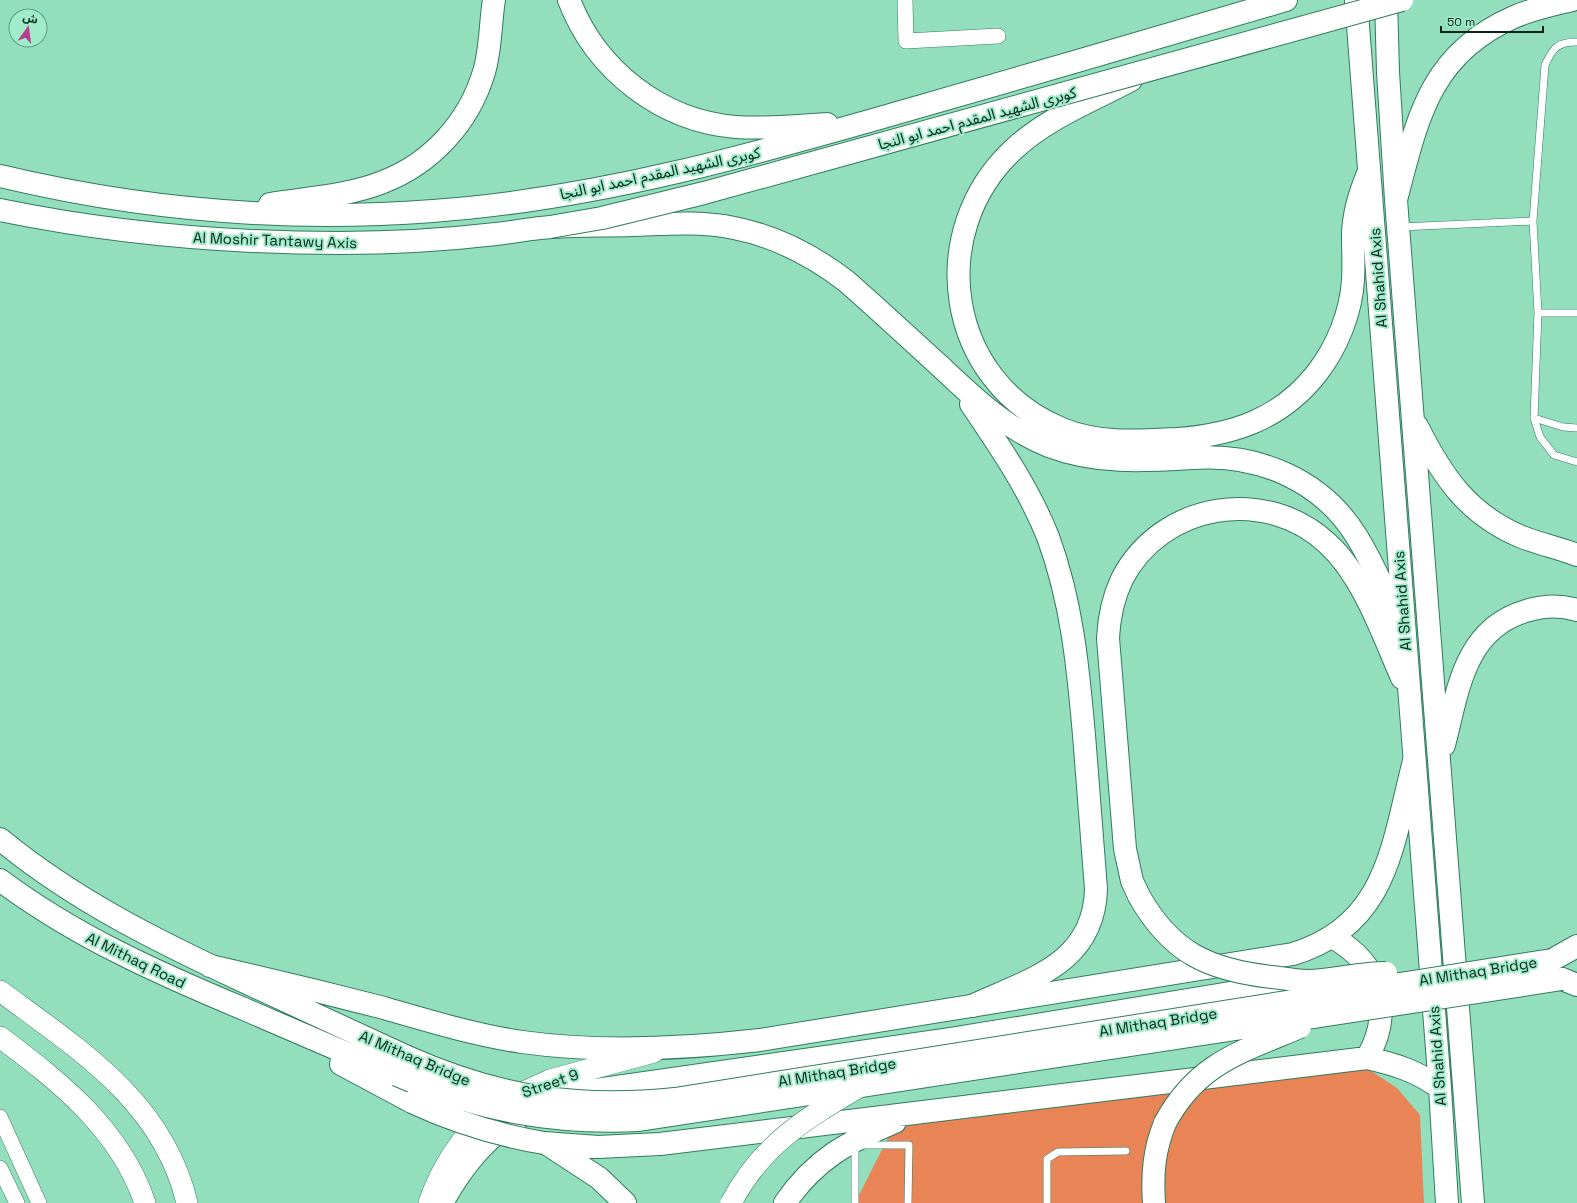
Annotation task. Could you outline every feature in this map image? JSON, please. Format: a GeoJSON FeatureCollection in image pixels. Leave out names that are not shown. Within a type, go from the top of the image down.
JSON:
{"type":"FeatureCollection","features":[{"type":"Feature","properties":{"kind":"main road"},"geometry":{"type":"LineString","coordinates":[[222,212],[366,187],[387,180],[412,167],[439,146],[461,121],[470,105],[484,71],[494,0]]}},
{"type":"Feature","properties":{"kind":"main road"},"geometry":{"type":"LineString","coordinates":[[569,0],[582,29],[592,45],[617,73],[647,96],[680,114],[716,124],[735,126],[865,123]]}},
{"type":"Feature","properties":{"kind":"main road","name":"كوبرى الشهيد المقدم احمد ابو النجا"},"geometry":{"type":"LineString","coordinates":[[541,198],[681,171],[774,149],[1286,0]]}},
{"type":"Feature","properties":{"kind":"main road","name":"Al Shahid Axis"},"geometry":{"type":"LineString","coordinates":[[1356,0],[1440,1088],[1447,1203]]}},
{"type":"Feature","properties":{"kind":"main road","name":"Al Shahid Axis"},"geometry":{"type":"LineString","coordinates":[[1386,0],[1388,72],[1396,200],[1473,1203]]}},
{"type":"Feature","properties":{"kind":"main road","name":"كوبرى الشهيد المقدم احمد ابو النجا"},"geometry":{"type":"LineString","coordinates":[[550,227],[653,206],[1402,0]]}},
{"type":"Feature","properties":{"kind":"main road"},"geometry":{"type":"LineString","coordinates":[[1396,200],[1421,111],[1430,91],[1449,65],[1472,42],[1499,24],[1529,11],[1572,0]]}},
{"type":"Feature","properties":{"kind":"main road"},"geometry":{"type":"LineString","coordinates":[[1151,69],[1040,128],[1013,150],[990,176],[973,206],[965,228],[959,257],[958,291],[966,327],[981,360],[1002,388],[1030,412],[1062,429],[1097,439],[1121,441],[1203,437],[1236,430],[1266,416],[1293,397],[1316,373],[1342,330],[1351,299],[1354,271],[1354,221],[1359,195],[1370,171]]}},
{"type":"Feature","properties":{"kind":"main road","name":"Al Moshir Tantawy Axis"},"geometry":{"type":"LineString","coordinates":[[0,176],[122,200],[222,212],[298,215],[382,214],[458,209],[541,198]]}},
{"type":"Feature","properties":{"kind":"main road","name":"Al Moshir Tantawy Axis"},"geometry":{"type":"LineString","coordinates":[[0,210],[98,228],[148,234],[293,243],[438,240],[550,227]]}},
{"type":"Feature","properties":{"kind":"main road"},"geometry":{"type":"LineString","coordinates":[[550,227],[692,223],[734,228],[774,239],[812,257],[846,281],[985,408],[1016,430],[1032,439],[1068,452],[1104,460],[1123,461],[1226,457],[1261,464],[1293,477],[1322,497],[1347,523],[1366,553],[1404,632]]}},
{"type":"Feature","properties":{"kind":"main road"},"geometry":{"type":"LineString","coordinates":[[953,378],[1011,464],[1024,488],[1047,536],[1064,586],[1072,619],[1078,665],[1096,888],[1091,921],[1082,940],[1068,957],[1050,969],[972,1006]]}},
{"type":"Feature","properties":{"kind":"main road"},"geometry":{"type":"LineString","coordinates":[[1412,418],[1445,477],[1467,502],[1479,512],[1506,530],[1521,537],[1577,555]]}},
{"type":"Feature","properties":{"kind":"main road"},"geometry":{"type":"LineString","coordinates":[[1307,981],[1241,973],[1225,969],[1194,956],[1180,947],[1160,928],[1139,896],[1132,881],[1125,849],[1108,638],[1112,608],[1122,580],[1139,554],[1161,534],[1180,522],[1201,514],[1231,508],[1247,508],[1276,514],[1291,519],[1311,530],[1329,544],[1348,567],[1372,611],[1409,694]]}},
{"type":"Feature","properties":{"kind":"main road"},"geometry":{"type":"LineString","coordinates":[[1439,762],[1464,668],[1470,656],[1486,634],[1508,618],[1533,609],[1560,607],[1577,610]]}},
{"type":"Feature","properties":{"kind":"main road"},"geometry":{"type":"LineString","coordinates":[[210,966],[317,990],[459,1029],[520,1042],[583,1048],[645,1049],[760,1040],[1292,954],[1319,944],[1332,937],[1364,909],[1379,884],[1389,858],[1414,761]]}},
{"type":"Feature","properties":{"kind":"main road","name":"Al Mithaq Road"},"geometry":{"type":"LineString","coordinates":[[0,839],[67,889],[128,925]]}},
{"type":"Feature","properties":{"kind":"main road","name":"Al Mithaq Road"},"geometry":{"type":"LineString","coordinates":[[0,880],[50,916],[122,955],[279,1024]]}},
{"type":"Feature","properties":{"kind":"main road","name":"Al Mithaq Bridge"},"geometry":{"type":"LineString","coordinates":[[128,925],[401,1065],[448,1096],[501,1111],[528,1116],[584,1121],[625,1121],[666,1117],[1332,1014],[1572,981]]}},
{"type":"Feature","properties":{"kind":"main road"},"geometry":{"type":"LineString","coordinates":[[1332,937],[1343,943],[1361,959],[1368,968],[1378,990],[1380,1002],[1380,1025],[1373,1048],[1366,1058]]}},
{"type":"Feature","properties":{"kind":"main road"},"geometry":{"type":"LineString","coordinates":[[1552,960],[1577,946]]}},
{"type":"Feature","properties":{"kind":"main road","name":"Al Mithaq Bridge"},"geometry":{"type":"LineString","coordinates":[[279,1024],[401,1065],[522,1095],[583,1103],[645,1102],[675,1099],[1466,973],[1577,957]]}},
{"type":"Feature","properties":{"kind":"main road"},"geometry":{"type":"LineString","coordinates":[[442,1203],[466,1164],[499,1131],[527,1112],[554,1100],[576,1093],[943,1040],[1307,981],[1375,973],[1466,973]]}},
{"type":"Feature","properties":{"kind":"main road"},"geometry":{"type":"LineString","coordinates":[[0,991],[88,1057],[133,1099],[159,1135],[170,1155],[187,1203]]}},
{"type":"Feature","properties":{"kind":"main road"},"geometry":{"type":"LineString","coordinates":[[1154,1203],[1153,1165],[1156,1150],[1165,1123],[1185,1092],[1212,1067],[1238,1053],[1332,1014]]}},
{"type":"Feature","properties":{"kind":"main road"},"geometry":{"type":"LineString","coordinates":[[279,1024],[333,1059],[412,1102],[454,1120],[498,1134],[544,1143],[598,1147],[660,1144],[1366,1058],[1407,1069],[1422,1076],[1440,1088]]}},
{"type":"Feature","properties":{"kind":"main road"},"geometry":{"type":"LineString","coordinates":[[0,1037],[51,1076],[102,1125],[126,1161],[145,1203]]}},
{"type":"Feature","properties":{"kind":"main road","name":"Street 9"},"geometry":{"type":"LineString","coordinates":[[429,1203],[440,1174],[460,1141],[472,1128],[500,1104],[527,1089],[550,1080],[676,1047]]}},
{"type":"Feature","properties":{"kind":"main road"},"geometry":{"type":"LineString","coordinates":[[731,1203],[757,1163],[783,1136],[807,1118],[859,1087]]}},
{"type":"Feature","properties":{"kind":"main road"},"geometry":{"type":"LineString","coordinates":[[785,1203],[813,1170],[840,1148],[917,1112]]}},
{"type":"Feature","properties":{"kind":"main road"},"geometry":{"type":"LineString","coordinates":[[544,1143],[599,1178],[625,1203]]}},
{"type":"Feature","properties":{"kind":"main road"},"geometry":{"type":"LineString","coordinates":[[1436,1203],[1445,1162]]}},
{"type":"Feature","properties":{"kind":"street"},"geometry":{"type":"LineString","coordinates":[[905,0],[906,41],[998,36]]}},
{"type":"Feature","properties":{"kind":"street"},"geometry":{"type":"LineString","coordinates":[[0,1117],[39,1203]]}},
{"type":"Feature","properties":{"kind":"street"},"geometry":{"type":"LineString","coordinates":[[0,1168],[17,1203]]}},
{"type":"Feature","properties":{"kind":"lane"},"geometry":{"type":"LineString","coordinates":[[1577,42],[1565,42],[1552,49],[1545,65],[1533,221],[1538,313],[1534,418],[1540,437],[1554,455],[1577,462]]}},
{"type":"Feature","properties":{"kind":"lane"},"geometry":{"type":"LineString","coordinates":[[1398,227],[1533,221]]}},
{"type":"Feature","properties":{"kind":"lane"},"geometry":{"type":"LineString","coordinates":[[1538,313],[1577,312]]}},
{"type":"Feature","properties":{"kind":"lane"},"geometry":{"type":"LineString","coordinates":[[1534,418],[1563,427],[1577,428]]}},
{"type":"Feature","properties":{"kind":"lane"},"geometry":{"type":"LineString","coordinates":[[855,1203],[855,1142],[909,1145],[908,1203]]}},
{"type":"Feature","properties":{"kind":"lane"},"geometry":{"type":"LineString","coordinates":[[1047,1203],[1047,1159],[1058,1152],[1126,1151]]}},
{"type":"Feature","properties":{"kind":"shaded area"},"geometry":{"type":"Polygon","coordinates":[[[1353,1059],[1397,1088],[1420,1115],[1424,1203],[855,1203],[893,1128],[1353,1059]]]}}]}
